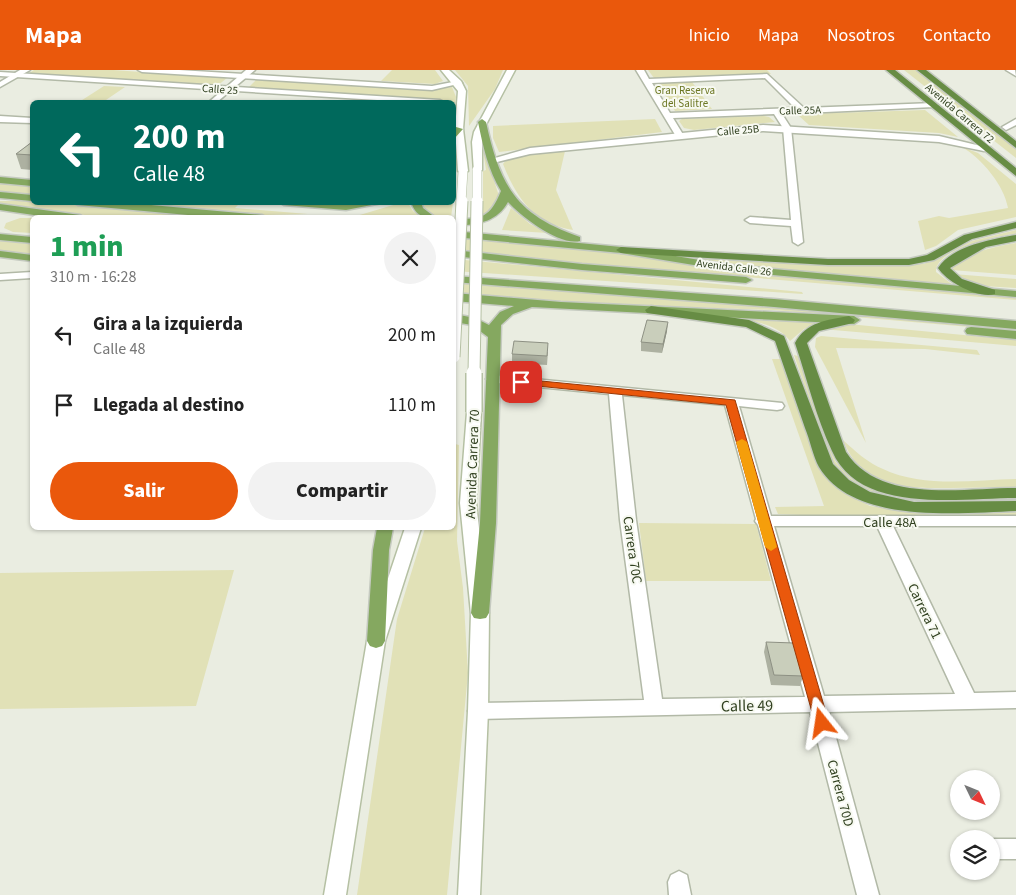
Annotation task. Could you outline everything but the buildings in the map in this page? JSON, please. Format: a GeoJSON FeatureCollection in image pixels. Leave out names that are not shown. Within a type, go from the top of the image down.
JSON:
{"type":"FeatureCollection","features":[{"type":"Feature","properties":{"kind":"highway","name":"Avenida Carrera 72"},"geometry":{"type":"LineString","coordinates":[[890,70],[903,75],[1016,162]]}},
{"type":"Feature","properties":{"kind":"highway","name":"Avenida Carrera 72"},"geometry":{"type":"LineString","coordinates":[[921,70],[1016,145]]}},
{"type":"Feature","properties":{"kind":"highway","name":"Avenida Carrera 72"},"geometry":{"type":"LineString","coordinates":[[932,70],[1016,134]]}},
{"type":"Feature","properties":{"kind":"highway","name":"Avenida Carrera 72"},"geometry":{"type":"LineString","coordinates":[[903,75],[934,105],[1016,173]]}},
{"type":"Feature","properties":{"kind":"highway"},"geometry":{"type":"LineString","coordinates":[[621,250],[828,262],[909,262],[930,258],[968,236],[1016,225]]}},
{"type":"Feature","properties":{"kind":"highway"},"geometry":{"type":"LineString","coordinates":[[991,292],[957,281],[946,273],[944,268],[947,263],[983,244],[1016,238]]}},
{"type":"Feature","properties":{"kind":"highway"},"geometry":{"type":"LineString","coordinates":[[651,310],[750,324],[780,339],[826,466],[834,476],[858,492],[875,499],[911,507],[1016,506]]}},
{"type":"Feature","properties":{"kind":"highway"},"geometry":{"type":"LineString","coordinates":[[849,320],[827,324],[808,332],[801,343],[838,452],[854,474],[876,486],[902,494],[1016,493]]}},
{"type":"Feature","properties":{"kind":"main road"},"geometry":{"type":"LineString","coordinates":[[482,122],[505,193],[527,218],[566,236],[621,250]]}},
{"type":"Feature","properties":{"kind":"main road"},"geometry":{"type":"LineString","coordinates":[[0,180],[30,183]]}},
{"type":"Feature","properties":{"kind":"main road"},"geometry":{"type":"LineString","coordinates":[[456,222],[470,222],[491,216],[502,205],[505,193]]}},
{"type":"Feature","properties":{"kind":"main road"},"geometry":{"type":"LineString","coordinates":[[0,197],[30,199]]}},
{"type":"Feature","properties":{"kind":"main road"},"geometry":{"type":"LineString","coordinates":[[116,205],[228,215]]}},
{"type":"Feature","properties":{"kind":"main road"},"geometry":{"type":"LineString","coordinates":[[321,205],[346,207],[360,205]]}},
{"type":"Feature","properties":{"kind":"main road"},"geometry":{"type":"LineString","coordinates":[[350,215],[366,212],[384,205]]}},
{"type":"Feature","properties":{"kind":"main road"},"geometry":{"type":"LineString","coordinates":[[417,205],[419,210],[426,215]]}},
{"type":"Feature","properties":{"kind":"main road"},"geometry":{"type":"LineString","coordinates":[[0,207],[58,215]]}},
{"type":"Feature","properties":{"kind":"main road","name":"Avenida Calle 26"},"geometry":{"type":"LineString","coordinates":[[456,234],[621,250],[730,268],[1016,294]]}},
{"type":"Feature","properties":{"kind":"main road"},"geometry":{"type":"LineString","coordinates":[[0,237],[30,240]]}},
{"type":"Feature","properties":{"kind":"main road","name":"Avenida Calle 26"},"geometry":{"type":"LineString","coordinates":[[456,253],[573,266],[1016,304]]}},
{"type":"Feature","properties":{"kind":"main road"},"geometry":{"type":"LineString","coordinates":[[0,254],[30,258]]}},
{"type":"Feature","properties":{"kind":"main road"},"geometry":{"type":"LineString","coordinates":[[456,279],[755,301],[1016,324]]}},
{"type":"Feature","properties":{"kind":"main road"},"geometry":{"type":"LineString","coordinates":[[456,297],[534,304],[849,320],[1016,335]]}},
{"type":"Feature","properties":{"kind":"main road"},"geometry":{"type":"LineString","coordinates":[[480,613],[488,523],[494,336],[498,318],[515,309],[534,304]]}},
{"type":"Feature","properties":{"kind":"main road"},"geometry":{"type":"LineString","coordinates":[[456,318],[468,319],[494,336]]}},
{"type":"Feature","properties":{"kind":"main road"},"geometry":{"type":"LineString","coordinates":[[376,641],[381,550],[385,530]]}},
{"type":"Feature","properties":{"kind":"street"},"geometry":{"type":"LineString","coordinates":[[0,85],[26,70]]}},
{"type":"Feature","properties":{"kind":"street","name":"Calle 25"},"geometry":{"type":"LineString","coordinates":[[142,70],[432,88],[458,83]]}},
{"type":"Feature","properties":{"kind":"street"},"geometry":{"type":"LineString","coordinates":[[215,100],[251,70]]}},
{"type":"Feature","properties":{"kind":"street"},"geometry":{"type":"LineString","coordinates":[[445,70],[458,83],[462,91],[458,106],[456,132],[463,171],[456,316]]}},
{"type":"Feature","properties":{"kind":"street","name":"Avenida Carrera 70"},"geometry":{"type":"LineString","coordinates":[[469,895],[478,711],[480,613],[470,537],[468,503],[474,412],[476,138],[482,122],[511,70]]}},
{"type":"Feature","properties":{"kind":"street"},"geometry":{"type":"LineString","coordinates":[[640,70],[680,136]]}},
{"type":"Feature","properties":{"kind":"street"},"geometry":{"type":"LineString","coordinates":[[1010,70],[1016,74]]}},
{"type":"Feature","properties":{"kind":"street","name":"Calle 25"},"geometry":{"type":"LineString","coordinates":[[0,74],[407,100]]}},
{"type":"Feature","properties":{"kind":"street"},"geometry":{"type":"LineString","coordinates":[[646,81],[767,76],[801,110]]}},
{"type":"Feature","properties":{"kind":"street","name":"Calle 25A"},"geometry":{"type":"LineString","coordinates":[[667,116],[934,105]]}},
{"type":"Feature","properties":{"kind":"street"},"geometry":{"type":"LineString","coordinates":[[776,111],[787,128],[798,242]]}},
{"type":"Feature","properties":{"kind":"street"},"geometry":{"type":"LineString","coordinates":[[0,119],[30,121]]}},
{"type":"Feature","properties":{"kind":"street"},"geometry":{"type":"LineString","coordinates":[[1006,127],[1016,122]]}},
{"type":"Feature","properties":{"kind":"street","name":"Calle 25B"},"geometry":{"type":"LineString","coordinates":[[493,160],[530,151],[748,129],[787,128],[939,139],[984,148]]}},
{"type":"Feature","properties":{"kind":"street"},"geometry":{"type":"LineString","coordinates":[[750,220],[796,223]]}},
{"type":"Feature","properties":{"kind":"street"},"geometry":{"type":"LineString","coordinates":[[0,277],[30,275]]}},
{"type":"Feature","properties":{"kind":"street"},"geometry":{"type":"LineString","coordinates":[[493,379],[778,406]]}},
{"type":"Feature","properties":{"kind":"street","name":"Carrera 70C"},"geometry":{"type":"LineString","coordinates":[[615,391],[628,520],[654,707]]}},
{"type":"Feature","properties":{"kind":"street","name":"Carrera 70D"},"geometry":{"type":"LineString","coordinates":[[731,402],[763,521],[817,704],[868,895]]}},
{"type":"Feature","properties":{"kind":"street","name":"Calle 48A"},"geometry":{"type":"LineString","coordinates":[[763,521],[1014,524]]}},
{"type":"Feature","properties":{"kind":"street","name":"Carrera 71"},"geometry":{"type":"LineString","coordinates":[[883,522],[968,701]]}},
{"type":"Feature","properties":{"kind":"street"},"geometry":{"type":"LineString","coordinates":[[335,895],[376,641],[412,530]]}},
{"type":"Feature","properties":{"kind":"street","name":"Calle 49"},"geometry":{"type":"LineString","coordinates":[[478,711],[1016,700]]}},
{"type":"Feature","properties":{"kind":"street"},"geometry":{"type":"LineString","coordinates":[[1000,850],[1016,849]]}},
{"type":"Feature","properties":{"kind":"green space"},"geometry":{"type":"Polygon","coordinates":[[[34,70],[113,70],[227,78],[217,86],[26,75],[34,70]]]}},
{"type":"Feature","properties":{"kind":"green space"},"geometry":{"type":"Polygon","coordinates":[[[392,70],[435,70],[443,81],[435,84],[381,81],[392,70]]]}},
{"type":"Feature","properties":{"kind":"green space"},"geometry":{"type":"Polygon","coordinates":[[[455,70],[503,70],[495,89],[469,126],[468,86],[455,70]]]}},
{"type":"Feature","properties":{"kind":"green space","name":"Gran Reserva del Salitre"},"geometry":{"type":"Polygon","coordinates":[[[648,70],[767,70],[771,74],[654,78],[648,70]]]}},
{"type":"Feature","properties":{"kind":"green space"},"geometry":{"type":"Polygon","coordinates":[[[904,70],[917,70],[1016,147],[1016,158],[904,70]]]}},
{"type":"Feature","properties":{"kind":"green space"},"geometry":{"type":"Polygon","coordinates":[[[256,80],[438,89],[452,87],[456,97],[456,100],[410,100],[247,89],[256,80]]]}},
{"type":"Feature","properties":{"kind":"green space","name":"Gran Reserva del Salitre"},"geometry":{"type":"Polygon","coordinates":[[[692,82],[712,109],[675,111],[658,83],[692,82]]]}},
{"type":"Feature","properties":{"kind":"green space"},"geometry":{"type":"Polygon","coordinates":[[[104,86],[125,87],[106,100],[82,100],[104,86]]]}},
{"type":"Feature","properties":{"kind":"green space"},"geometry":{"type":"Polygon","coordinates":[[[925,110],[958,137],[939,133],[809,125],[799,116],[804,114],[925,110]]]}},
{"type":"Feature","properties":{"kind":"green space","name":"Gran Reserva del Salitre"},"geometry":{"type":"Polygon","coordinates":[[[769,117],[775,122],[694,130],[684,128],[679,121],[682,119],[769,117]]]}},
{"type":"Feature","properties":{"kind":"green space","name":"Gran Reserva del Salitre"},"geometry":{"type":"Polygon","coordinates":[[[655,119],[662,132],[499,152],[493,138],[493,126],[655,119]]]}},
{"type":"Feature","properties":{"kind":"green space"},"geometry":{"type":"Polygon","coordinates":[[[482,144],[499,196],[497,206],[483,217],[483,171],[486,170],[482,144]]]}},
{"type":"Feature","properties":{"kind":"green space"},"geometry":{"type":"Polygon","coordinates":[[[962,147],[978,153],[1016,184],[1016,217],[958,230],[936,246],[925,250],[918,221],[939,216],[949,218],[1008,208],[1002,190],[991,173],[977,158],[962,147]]]}},
{"type":"Feature","properties":{"kind":"green space"},"geometry":{"type":"Polygon","coordinates":[[[565,151],[556,190],[573,230],[548,222],[529,208],[514,188],[503,164],[523,154],[565,151]]]}},
{"type":"Feature","properties":{"kind":"green space"},"geometry":{"type":"Polygon","coordinates":[[[0,183],[30,186],[30,195],[0,192],[0,183]]]}},
{"type":"Feature","properties":{"kind":"green space"},"geometry":{"type":"Polygon","coordinates":[[[0,201],[23,201],[30,202],[30,205],[75,205],[206,215],[85,215],[0,205],[0,201]]]}},
{"type":"Feature","properties":{"kind":"green space"},"geometry":{"type":"Polygon","coordinates":[[[128,205],[238,205],[235,208],[308,214],[265,215],[128,205]]]}},
{"type":"Feature","properties":{"kind":"green space"},"geometry":{"type":"Polygon","coordinates":[[[393,205],[409,205],[418,215],[360,215],[393,205]]]}},
{"type":"Feature","properties":{"kind":"green space"},"geometry":{"type":"Polygon","coordinates":[[[453,205],[451,215],[433,215],[422,206],[453,205]]]}},
{"type":"Feature","properties":{"kind":"green space"},"geometry":{"type":"Polygon","coordinates":[[[511,208],[530,224],[548,233],[502,230],[511,208]]]}},
{"type":"Feature","properties":{"kind":"green space"},"geometry":{"type":"Polygon","coordinates":[[[20,218],[30,218],[30,233],[13,232],[4,228],[6,223],[20,218]]]}},
{"type":"Feature","properties":{"kind":"green space"},"geometry":{"type":"Polygon","coordinates":[[[1016,230],[1016,234],[996,237],[969,245],[945,257],[938,264],[936,272],[953,285],[728,265],[655,252],[832,266],[924,264],[972,241],[1016,230]]]}},
{"type":"Feature","properties":{"kind":"green space"},"geometry":{"type":"Polygon","coordinates":[[[456,237],[634,255],[729,271],[1016,297],[1016,300],[521,258],[456,249],[456,237]]]}},
{"type":"Feature","properties":{"kind":"green space"},"geometry":{"type":"Polygon","coordinates":[[[0,241],[30,244],[30,254],[0,251],[0,241]]]}},
{"type":"Feature","properties":{"kind":"green space"},"geometry":{"type":"Polygon","coordinates":[[[1016,243],[1016,275],[951,270],[955,264],[970,255],[990,248],[1016,243]]]}},
{"type":"Feature","properties":{"kind":"green space"},"geometry":{"type":"Polygon","coordinates":[[[456,259],[802,292],[803,294],[456,271],[456,259]]]}},
{"type":"Feature","properties":{"kind":"green space"},"geometry":{"type":"Polygon","coordinates":[[[953,274],[1016,279],[1016,288],[983,286],[953,274]]]}},
{"type":"Feature","properties":{"kind":"green space"},"geometry":{"type":"Polygon","coordinates":[[[456,282],[760,304],[1016,328],[1016,331],[774,310],[604,304],[456,293],[456,282]]]}},
{"type":"Feature","properties":{"kind":"green space"},"geometry":{"type":"Polygon","coordinates":[[[730,317],[821,323],[804,329],[790,341],[785,335],[771,327],[730,317]]]}},
{"type":"Feature","properties":{"kind":"green space"},"geometry":{"type":"Polygon","coordinates":[[[848,324],[1016,340],[1016,346],[822,329],[848,324]]]}},
{"type":"Feature","properties":{"kind":"green space"},"geometry":{"type":"Polygon","coordinates":[[[821,336],[977,350],[980,355],[925,349],[836,348],[866,443],[815,347],[816,338],[821,336]]]}},
{"type":"Feature","properties":{"kind":"green space"},"geometry":{"type":"Polygon","coordinates":[[[794,355],[798,356],[835,461],[850,477],[861,485],[884,493],[912,498],[1016,497],[1016,499],[942,502],[890,497],[866,489],[846,478],[831,460],[827,451],[794,355]]]}},
{"type":"Feature","properties":{"kind":"green space"},"geometry":{"type":"Polygon","coordinates":[[[772,359],[782,359],[827,478],[858,500],[870,506],[897,510],[1016,509],[1016,518],[885,519],[778,514],[775,507],[824,506],[772,359]]]}},
{"type":"Feature","properties":{"kind":"green space"},"geometry":{"type":"Polygon","coordinates":[[[843,440],[872,463],[898,475],[931,481],[1016,479],[1016,487],[917,488],[887,483],[862,469],[851,456],[843,440]]]}},
{"type":"Feature","properties":{"kind":"green space"},"geometry":{"type":"Polygon","coordinates":[[[456,444],[459,445],[457,541],[463,588],[468,673],[447,895],[357,895],[397,619],[424,530],[456,530],[456,444]]]}},
{"type":"Feature","properties":{"kind":"green space"},"geometry":{"type":"Polygon","coordinates":[[[639,523],[756,524],[771,581],[646,581],[639,523]]]}},
{"type":"Feature","properties":{"kind":"green space"},"geometry":{"type":"Polygon","coordinates":[[[234,570],[196,706],[0,709],[0,573],[234,570]]]}},
{"type":"Feature","properties":{"kind":"slow traffic"},"geometry":{"type":"LineString","coordinates":[[742,442],[771,547]]}},
{"type":"Feature","properties":{"kind":"route"},"geometry":{"type":"LineString","coordinates":[[521,382],[731,402],[763,521],[822,723]]}}]}
